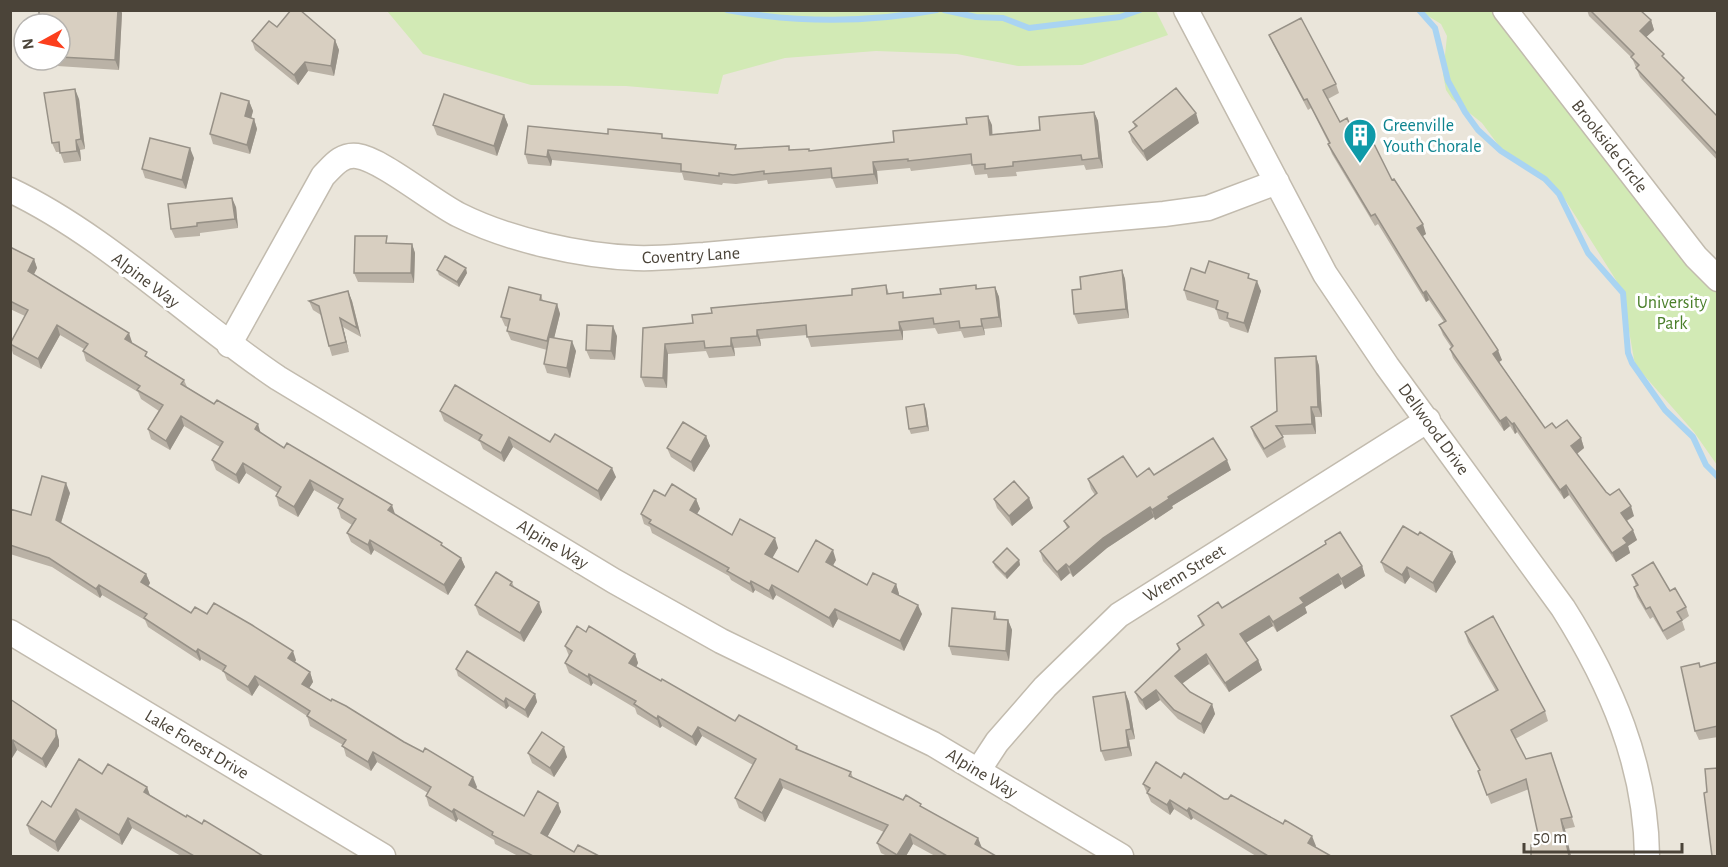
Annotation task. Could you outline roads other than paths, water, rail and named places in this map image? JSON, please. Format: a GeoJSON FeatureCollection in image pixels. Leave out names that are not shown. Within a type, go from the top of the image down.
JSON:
{"type":"FeatureCollection","features":[{"type":"Feature","properties":{"kind":"street","name":"Dellwood Drive"},"geometry":{"type":"LineString","coordinates":[[1186,10],[1325,274],[1563,608],[1605,679],[1635,761],[1645,824],[1647,856]]}},
{"type":"Feature","properties":{"kind":"street","name":"Brookside Circle"},"geometry":{"type":"LineString","coordinates":[[1505,10],[1696,257],[1718,279]]}},
{"type":"Feature","properties":{"kind":"street","name":"Coventry Lane"},"geometry":{"type":"LineString","coordinates":[[229,345],[323,176],[344,156],[356,156],[370,160],[431,200],[486,227],[570,249],[637,258],[705,255],[1164,214],[1208,208],[1277,182]]}},
{"type":"Feature","properties":{"kind":"street","name":"Alpine Way"},"geometry":{"type":"LineString","coordinates":[[10,190],[70,223],[229,345],[278,378],[624,586],[721,641],[886,720],[978,771],[1121,856]]}},
{"type":"Feature","properties":{"kind":"street","name":"Wrenn Street"},"geometry":{"type":"LineString","coordinates":[[978,771],[997,742],[1045,687],[1119,615],[1428,420]]}},
{"type":"Feature","properties":{"kind":"street","name":"Lake Forest Drive"},"geometry":{"type":"LineString","coordinates":[[10,632],[383,856]]}},
{"type":"Feature","properties":{"kind":"waterway"},"geometry":{"type":"LineString","coordinates":[[727,10],[780,17],[832,20],[885,17],[937,10]]}},
{"type":"Feature","properties":{"kind":"waterway"},"geometry":{"type":"LineString","coordinates":[[944,10],[976,17],[1003,18],[1029,28],[1120,17],[1140,10]]}},
{"type":"Feature","properties":{"kind":"waterway"},"geometry":{"type":"LineString","coordinates":[[1419,10],[1435,28],[1448,81],[1465,112],[1478,130],[1501,151],[1545,179],[1559,194],[1588,253],[1623,293],[1628,353],[1632,363],[1665,410],[1693,437],[1706,465],[1718,477]]}},
{"type":"Feature","properties":{"kind":"place","name":"Greenville Youth Chorale"},"geometry":{"type":"Point","coordinates":[1360,164]}},
{"type":"Feature","properties":{"kind":"park label","name":"University Park"},"geometry":{"type":"Point","coordinates":[1672,312]}}]}
